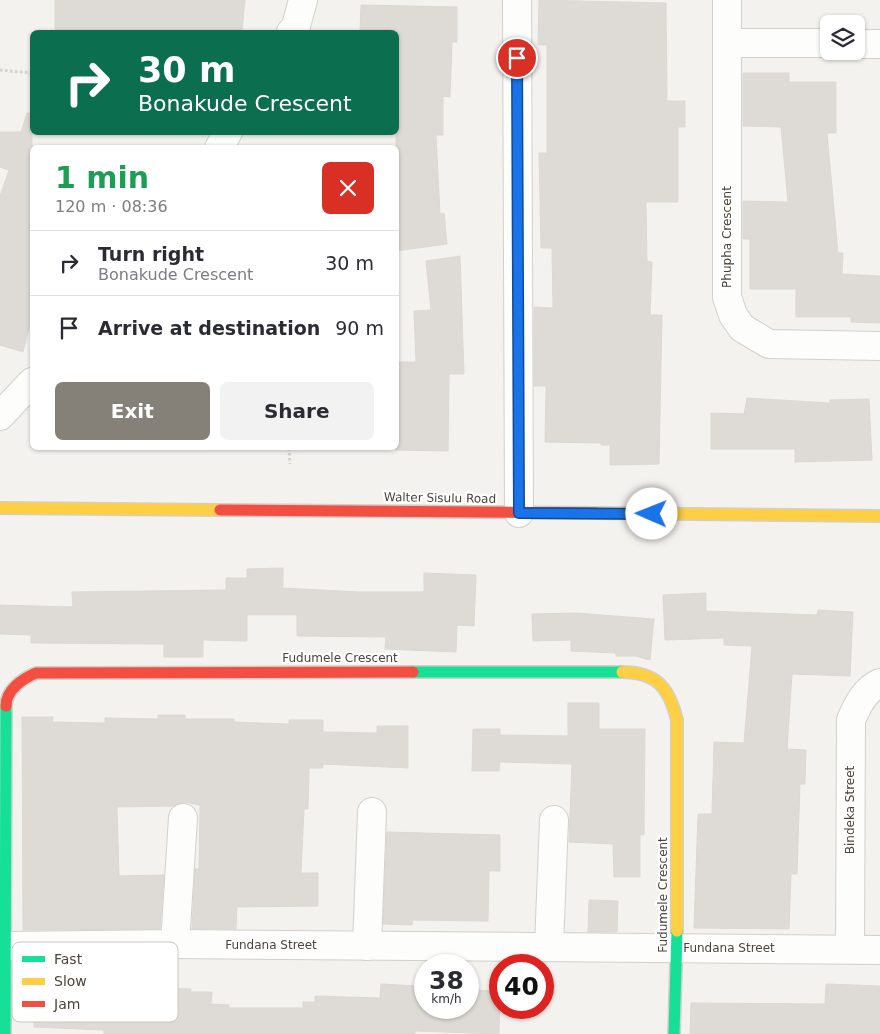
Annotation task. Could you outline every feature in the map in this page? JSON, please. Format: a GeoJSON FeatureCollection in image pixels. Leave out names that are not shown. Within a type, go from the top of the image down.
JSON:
{"type":"FeatureCollection","features":[{"type":"Feature","properties":{"kind":"street"},"geometry":{"type":"LineString","coordinates":[[292,30],[303,0]]}},
{"type":"Feature","properties":{"kind":"street"},"geometry":{"type":"LineString","coordinates":[[517,0],[519,513]]}},
{"type":"Feature","properties":{"kind":"street","name":"Phupha Crescent"},"geometry":{"type":"LineString","coordinates":[[727,0],[726,296],[733,315],[742,328],[769,344],[880,346]]}},
{"type":"Feature","properties":{"kind":"street"},"geometry":{"type":"LineString","coordinates":[[727,43],[820,43]]}},
{"type":"Feature","properties":{"kind":"street"},"geometry":{"type":"LineString","coordinates":[[865,44],[880,44]]}},
{"type":"Feature","properties":{"kind":"street"},"geometry":{"type":"LineString","coordinates":[[0,416],[30,384]]}},
{"type":"Feature","properties":{"kind":"street","name":"Walter Sisulu Road"},"geometry":{"type":"LineString","coordinates":[[0,508],[880,516]]}},
{"type":"Feature","properties":{"kind":"street","name":"Fudumele Crescent"},"geometry":{"type":"LineString","coordinates":[[5,1034],[7,946],[6,701],[16,685],[36,673],[635,672],[650,676],[663,685],[672,698],[677,720],[677,948],[674,1034]]}},
{"type":"Feature","properties":{"kind":"street","name":"Bindeka Street"},"geometry":{"type":"LineString","coordinates":[[850,949],[851,720],[858,702],[880,683]]}},
{"type":"Feature","properties":{"kind":"street"},"geometry":{"type":"LineString","coordinates":[[367,946],[372,812]]}},
{"type":"Feature","properties":{"kind":"street"},"geometry":{"type":"LineString","coordinates":[[176,942],[183,818]]}},
{"type":"Feature","properties":{"kind":"street"},"geometry":{"type":"LineString","coordinates":[[549,946],[554,820]]}},
{"type":"Feature","properties":{"kind":"street","name":"Fundana Street"},"geometry":{"type":"LineString","coordinates":[[178,944],[880,950]]}},
{"type":"Feature","properties":{"kind":"street","name":"Fundana Street"},"geometry":{"type":"LineString","coordinates":[[7,946],[12,946]]}},
{"type":"Feature","properties":{"kind":"path"},"geometry":{"type":"LineString","coordinates":[[0,70],[30,73]]}},
{"type":"Feature","properties":{"kind":"path"},"geometry":{"type":"LineString","coordinates":[[290,450],[290,464]]}},
{"type":"Feature","properties":{"kind":"building"},"geometry":{"type":"Polygon","coordinates":[[[55,0],[245,0],[242,30],[55,30],[55,0]]]}},
{"type":"Feature","properties":{"kind":"building"},"geometry":{"type":"Polygon","coordinates":[[[539,0],[666,3],[667,101],[685,101],[685,127],[678,127],[678,202],[646,202],[647,261],[652,262],[650,315],[662,315],[659,464],[610,465],[610,445],[601,445],[601,443],[545,442],[546,386],[534,386],[534,307],[553,308],[552,248],[541,248],[539,153],[547,153],[547,45],[538,45],[539,0]]]}},
{"type":"Feature","properties":{"kind":"building"},"geometry":{"type":"Polygon","coordinates":[[[361,5],[457,7],[457,42],[452,42],[450,97],[443,96],[443,135],[436,135],[440,214],[444,213],[447,244],[399,251],[399,145],[396,145],[396,135],[399,135],[399,30],[360,30],[361,5]]]}},
{"type":"Feature","properties":{"kind":"building"},"geometry":{"type":"Polygon","coordinates":[[[743,73],[789,73],[789,82],[836,82],[836,133],[827,133],[838,253],[843,253],[842,274],[880,276],[880,323],[851,322],[851,317],[796,317],[796,289],[750,289],[750,239],[743,239],[743,201],[788,202],[781,127],[743,126],[743,73]]]}},
{"type":"Feature","properties":{"kind":"building"},"geometry":{"type":"Polygon","coordinates":[[[27,113],[30,114],[32,145],[30,145],[30,324],[23,352],[0,345],[0,196],[9,170],[0,167],[0,132],[21,132],[27,113]]]}},
{"type":"Feature","properties":{"kind":"building"},"geometry":{"type":"Polygon","coordinates":[[[460,256],[464,374],[449,374],[448,451],[396,450],[399,450],[399,362],[416,362],[414,311],[431,310],[426,261],[460,256]]]}},
{"type":"Feature","properties":{"kind":"building"},"geometry":{"type":"Polygon","coordinates":[[[747,398],[830,403],[830,400],[869,399],[872,460],[795,462],[795,449],[711,449],[711,413],[744,414],[747,398]]]}},
{"type":"Feature","properties":{"kind":"building"},"geometry":{"type":"Polygon","coordinates":[[[283,568],[283,588],[359,592],[424,592],[424,573],[476,575],[474,626],[457,625],[456,652],[385,649],[386,637],[297,636],[297,615],[247,615],[247,641],[203,640],[203,657],[164,657],[164,644],[31,643],[31,635],[0,634],[0,605],[73,607],[72,592],[226,590],[226,578],[247,578],[247,569],[283,568]]]}},
{"type":"Feature","properties":{"kind":"building"},"geometry":{"type":"Polygon","coordinates":[[[706,593],[706,611],[817,615],[818,610],[853,612],[850,676],[792,674],[787,749],[806,750],[805,784],[800,784],[797,874],[791,874],[789,929],[694,928],[698,814],[712,814],[714,742],[744,743],[752,646],[724,645],[724,638],[665,640],[663,595],[706,593]]]}},
{"type":"Feature","properties":{"kind":"building"},"geometry":{"type":"Polygon","coordinates":[[[575,613],[654,619],[650,660],[635,656],[616,656],[616,653],[571,651],[571,640],[533,641],[532,614],[575,613]]]}},
{"type":"Feature","properties":{"kind":"building"},"geometry":{"type":"Polygon","coordinates":[[[568,703],[599,703],[599,729],[645,729],[644,835],[640,835],[640,877],[614,877],[613,844],[569,842],[572,764],[500,762],[499,771],[472,771],[473,729],[500,729],[500,735],[568,736],[568,703]]]}},
{"type":"Feature","properties":{"kind":"building"},"geometry":{"type":"Polygon","coordinates":[[[158,715],[185,715],[185,719],[234,719],[234,722],[289,724],[289,720],[323,720],[323,732],[377,733],[377,726],[408,726],[408,768],[323,764],[323,768],[309,768],[308,809],[304,809],[301,873],[318,873],[318,906],[237,907],[236,929],[192,929],[195,869],[199,869],[200,805],[184,802],[174,806],[117,807],[119,876],[164,875],[160,929],[23,930],[22,717],[53,717],[52,722],[105,723],[105,718],[158,719],[158,715]]]}},
{"type":"Feature","properties":{"kind":"building"},"geometry":{"type":"Polygon","coordinates":[[[387,832],[500,835],[500,871],[489,871],[488,921],[413,920],[412,925],[383,924],[387,832]]]}},
{"type":"Feature","properties":{"kind":"building"},"geometry":{"type":"Polygon","coordinates":[[[589,900],[618,901],[617,932],[588,932],[589,900]]]}},
{"type":"Feature","properties":{"kind":"building"},"geometry":{"type":"Polygon","coordinates":[[[381,984],[414,986],[414,1019],[479,1019],[479,990],[489,991],[489,1019],[499,1019],[499,1034],[415,1031],[415,1034],[104,1034],[104,1030],[34,1027],[34,1022],[178,1022],[178,989],[191,989],[190,992],[212,992],[211,1004],[229,1005],[229,1008],[303,1008],[303,1002],[315,1002],[315,996],[380,998],[381,984]]]}},
{"type":"Feature","properties":{"kind":"building"},"geometry":{"type":"Polygon","coordinates":[[[826,984],[880,986],[880,1034],[690,1034],[691,1003],[825,1004],[826,984]]]}},
{"type":"Feature","properties":{"kind":"traffic: fast"},"geometry":{"type":"LineString","coordinates":[[413,672],[622,672]]}},
{"type":"Feature","properties":{"kind":"traffic: fast"},"geometry":{"type":"LineString","coordinates":[[5,1034],[6,706]]}},
{"type":"Feature","properties":{"kind":"traffic: fast"},"geometry":{"type":"LineString","coordinates":[[674,1034],[677,931]]}},
{"type":"Feature","properties":{"kind":"traffic: slow"},"geometry":{"type":"LineString","coordinates":[[0,508],[220,510]]}},
{"type":"Feature","properties":{"kind":"traffic: slow"},"geometry":{"type":"LineString","coordinates":[[596,513],[880,516]]}},
{"type":"Feature","properties":{"kind":"traffic: slow"},"geometry":{"type":"LineString","coordinates":[[622,672],[644,675],[660,684],[670,699],[677,720],[677,931]]}},
{"type":"Feature","properties":{"kind":"traffic: jam"},"geometry":{"type":"LineString","coordinates":[[220,510],[596,513]]}},
{"type":"Feature","properties":{"kind":"traffic: jam"},"geometry":{"type":"LineString","coordinates":[[6,706],[12,690],[25,678],[36,673],[413,672]]}},
{"type":"Feature","properties":{"kind":"route"},"geometry":{"type":"LineString","coordinates":[[517,58],[519,513],[652,514]]}}]}
